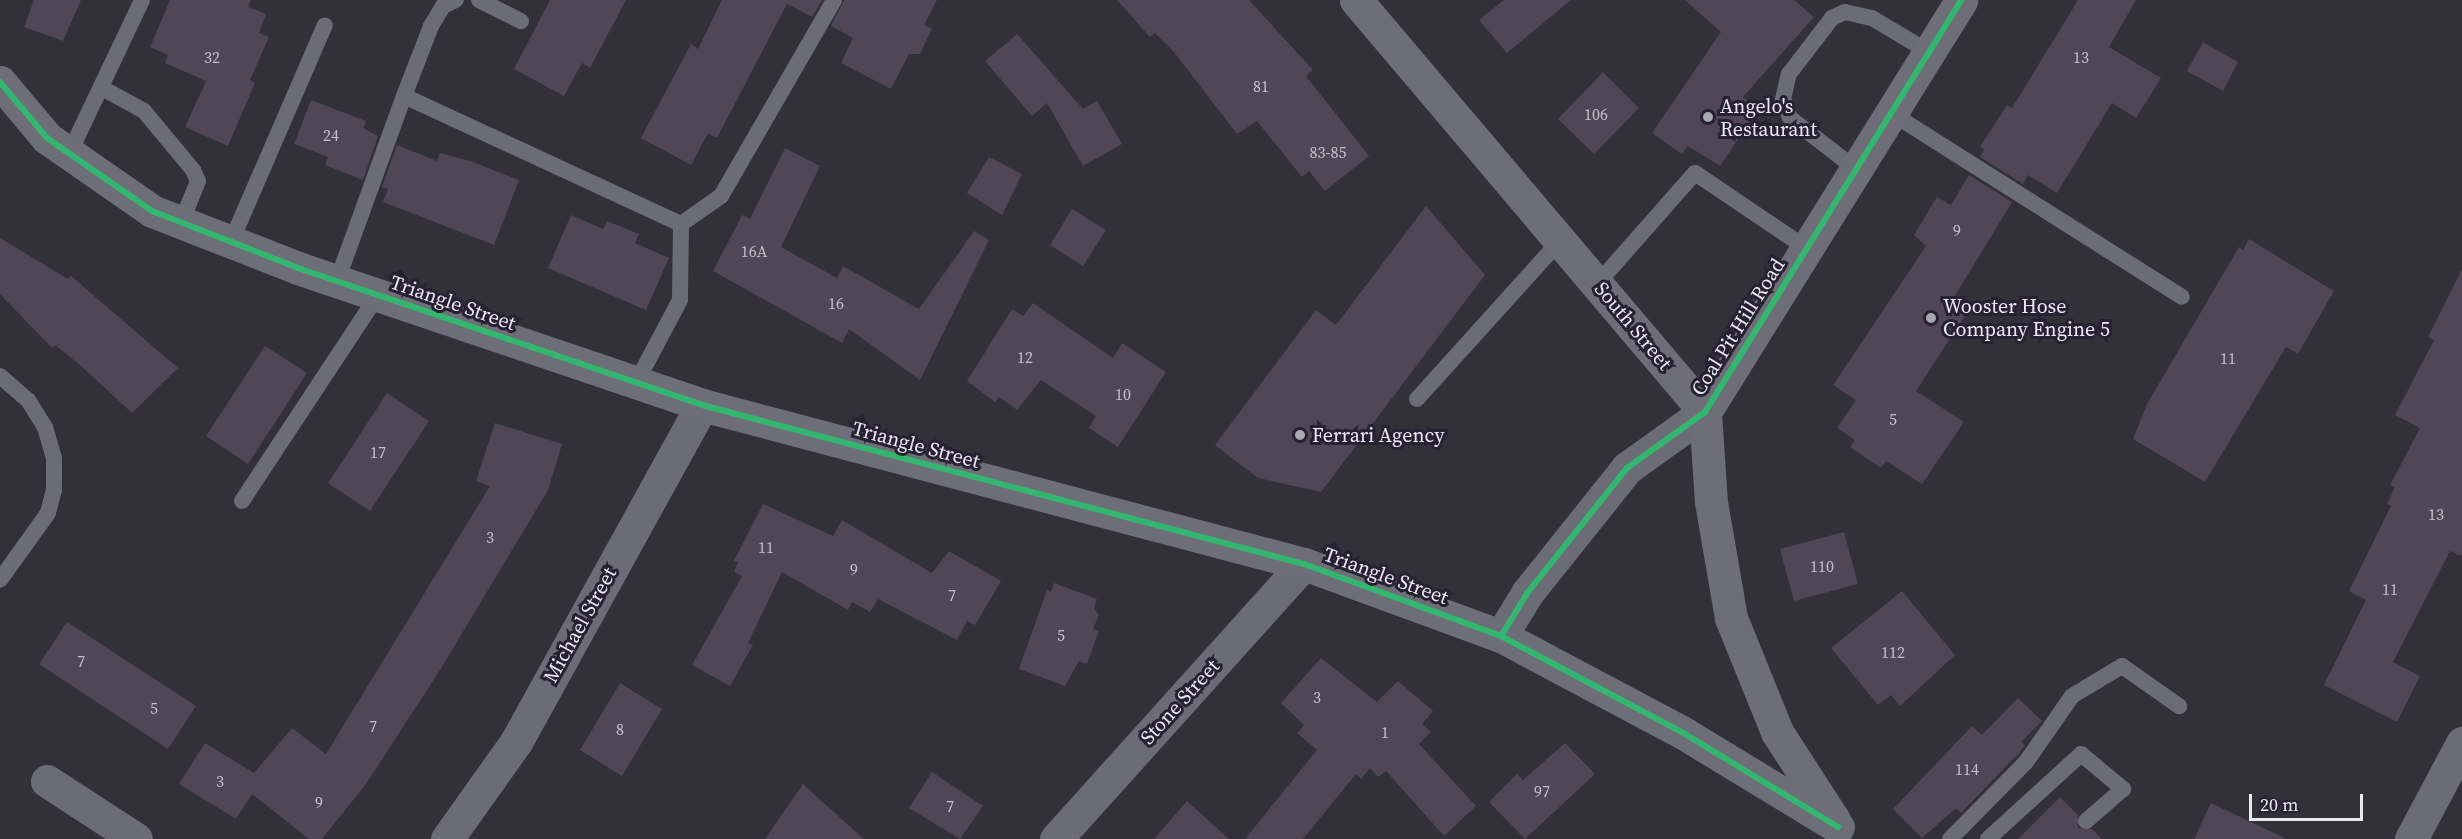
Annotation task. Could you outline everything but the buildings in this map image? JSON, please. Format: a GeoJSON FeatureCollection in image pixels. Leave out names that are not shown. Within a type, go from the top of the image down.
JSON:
{"type":"FeatureCollection","features":[{"type":"Feature","properties":{"kind":"street","name":"South Street"},"geometry":{"type":"LineString","coordinates":[[1356,0],[1705,412]]}},
{"type":"Feature","properties":{"kind":"street","name":"Coal Pit Hill Road"},"geometry":{"type":"LineString","coordinates":[[1501,636],[1528,592],[1627,468],[1705,412],[1961,0]]}},
{"type":"Feature","properties":{"kind":"street","name":"Triangle Street"},"geometry":{"type":"LineString","coordinates":[[0,82],[48,138],[152,211],[181,223],[336,281],[702,405],[1304,564],[1501,636],[1685,734],[1843,833]]}},
{"type":"Feature","properties":{"kind":"street","name":"Michael Street"},"geometry":{"type":"LineString","coordinates":[[447,839],[516,742],[702,405]]}},
{"type":"Feature","properties":{"kind":"street"},"geometry":{"type":"LineString","coordinates":[[1705,412],[1711,502],[1731,618],[1777,732],[1843,833]]}},
{"type":"Feature","properties":{"kind":"street","name":"Stone Street"},"geometry":{"type":"LineString","coordinates":[[1056,839],[1304,564]]}},
{"type":"Feature","properties":{"kind":"street"},"geometry":{"type":"LineString","coordinates":[[2411,839],[2462,743]]}},
{"type":"Feature","properties":{"kind":"street"},"geometry":{"type":"LineString","coordinates":[[47,781],[136,839]]}},
{"type":"Feature","properties":{"kind":"lane"},"geometry":{"type":"LineString","coordinates":[[69,154],[142,0]]}},
{"type":"Feature","properties":{"kind":"lane"},"geometry":{"type":"LineString","coordinates":[[336,281],[431,26],[443,6],[456,0]]}},
{"type":"Feature","properties":{"kind":"lane"},"geometry":{"type":"LineString","coordinates":[[479,0],[521,21]]}},
{"type":"Feature","properties":{"kind":"lane"},"geometry":{"type":"LineString","coordinates":[[681,224],[721,196],[834,0]]}},
{"type":"Feature","properties":{"kind":"lane"},"geometry":{"type":"LineString","coordinates":[[1856,169],[1790,118],[1783,99],[1789,74],[1832,18],[1845,12],[1872,18],[1929,52]]}},
{"type":"Feature","properties":{"kind":"lane"},"geometry":{"type":"LineString","coordinates":[[231,242],[325,25]]}},
{"type":"Feature","properties":{"kind":"lane"},"geometry":{"type":"LineString","coordinates":[[102,88],[144,111],[193,170],[198,181],[181,223]]}},
{"type":"Feature","properties":{"kind":"lane"},"geometry":{"type":"LineString","coordinates":[[404,96],[681,224]]}},
{"type":"Feature","properties":{"kind":"lane"},"geometry":{"type":"LineString","coordinates":[[1891,113],[2182,297]]}},
{"type":"Feature","properties":{"kind":"lane"},"geometry":{"type":"LineString","coordinates":[[1597,284],[1695,173],[1806,248]]}},
{"type":"Feature","properties":{"kind":"lane"},"geometry":{"type":"LineString","coordinates":[[636,383],[680,300],[681,224]]}},
{"type":"Feature","properties":{"kind":"lane"},"geometry":{"type":"LineString","coordinates":[[1417,399],[1560,241]]}},
{"type":"Feature","properties":{"kind":"lane"},"geometry":{"type":"LineString","coordinates":[[242,501],[378,295]]}},
{"type":"Feature","properties":{"kind":"lane"},"geometry":{"type":"LineString","coordinates":[[0,376],[28,400],[45,427],[54,458],[54,490],[48,513],[0,580]]}},
{"type":"Feature","properties":{"kind":"lane"},"geometry":{"type":"LineString","coordinates":[[1950,839],[2026,762],[2072,696],[2122,666],[2179,706]]}},
{"type":"Feature","properties":{"kind":"lane"},"geometry":{"type":"LineString","coordinates":[[1988,839],[2080,754],[2123,789],[2086,821]]}},
{"type":"Feature","properties":{"kind":"cycle path"},"geometry":{"type":"LineString","coordinates":[[1501,636],[1528,592],[1627,468],[1705,412],[1961,0]]}},
{"type":"Feature","properties":{"kind":"cycle path"},"geometry":{"type":"LineString","coordinates":[[0,82],[47,138],[152,211],[298,268],[702,405],[1304,564],[1501,636],[1685,734],[1838,827]]}},
{"type":"Feature","properties":{"kind":"place","name":"Angelo's Restaurant"},"geometry":{"type":"Point","coordinates":[1708,117]}},
{"type":"Feature","properties":{"kind":"place","name":"Wooster Hose Company Engine 5"},"geometry":{"type":"Point","coordinates":[1931,318]}},
{"type":"Feature","properties":{"kind":"place","name":"Ferrari Agency"},"geometry":{"type":"Point","coordinates":[1300,435]}}]}
